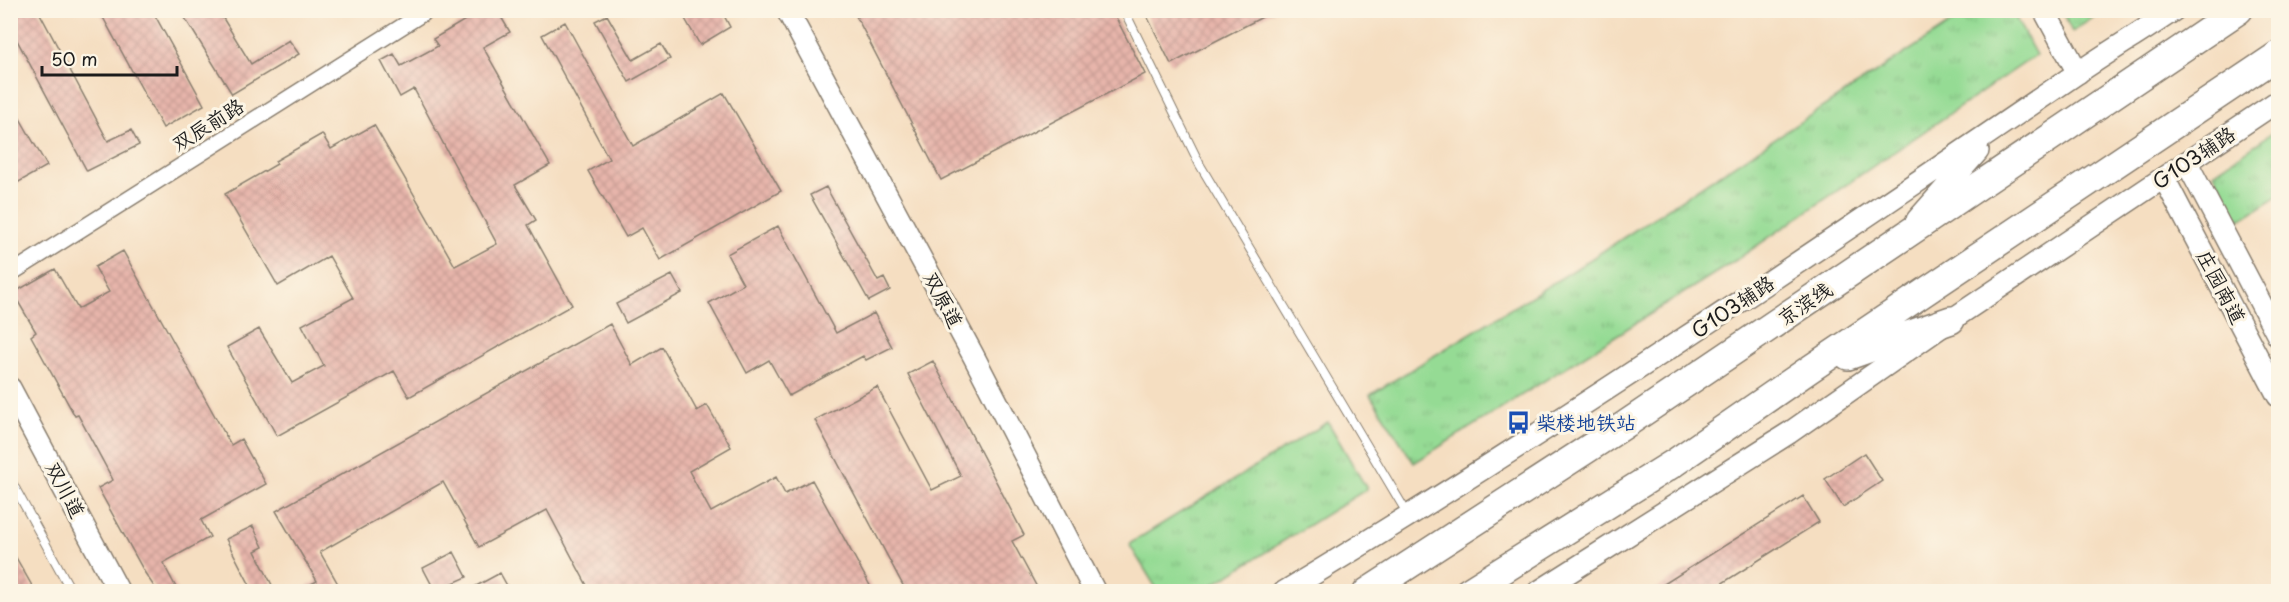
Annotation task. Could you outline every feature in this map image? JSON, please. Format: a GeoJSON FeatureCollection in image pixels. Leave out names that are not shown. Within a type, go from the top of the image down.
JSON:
{"type":"FeatureCollection","features":[{"type":"Feature","properties":{"kind":"highway","name":"京滨线"},"geometry":{"type":"LineString","coordinates":[[1367,591],[1613,432],[2239,10]]}},
{"type":"Feature","properties":{"kind":"highway"},"geometry":{"type":"LineString","coordinates":[[1468,591],[1674,463],[2278,55]]}},
{"type":"Feature","properties":{"kind":"highway"},"geometry":{"type":"LineString","coordinates":[[1810,369],[1951,320]]}},
{"type":"Feature","properties":{"kind":"street","name":"双辰前路"},"geometry":{"type":"LineString","coordinates":[[10,274],[428,10]]}},
{"type":"Feature","properties":{"kind":"street","name":"双原道"},"geometry":{"type":"LineString","coordinates":[[787,10],[973,355],[1095,591]]}},
{"type":"Feature","properties":{"kind":"street"},"geometry":{"type":"LineString","coordinates":[[2044,10],[2078,73]]}},
{"type":"Feature","properties":{"kind":"street","name":"G103辅路"},"geometry":{"type":"LineString","coordinates":[[1284,591],[1409,517],[1652,362],[2078,73],[2175,10]]}},
{"type":"Feature","properties":{"kind":"street","name":"G103辅路"},"geometry":{"type":"LineString","coordinates":[[1538,591],[1789,433],[1951,320],[2278,101]]}},
{"type":"Feature","properties":{"kind":"street"},"geometry":{"type":"LineString","coordinates":[[1898,241],[1998,129]]}},
{"type":"Feature","properties":{"kind":"street"},"geometry":{"type":"LineString","coordinates":[[2187,163],[2278,336]]}},
{"type":"Feature","properties":{"kind":"street","name":"庄园南道"},"geometry":{"type":"LineString","coordinates":[[2164,178],[2278,396]]}},
{"type":"Feature","properties":{"kind":"street","name":"双川道"},"geometry":{"type":"LineString","coordinates":[[10,388],[119,591]]}},
{"type":"Feature","properties":{"kind":"lane"},"geometry":{"type":"LineString","coordinates":[[1124,10],[1200,165],[1409,517]]}},
{"type":"Feature","properties":{"kind":"lane"},"geometry":{"type":"LineString","coordinates":[[10,479],[72,591]]}},
{"type":"Feature","properties":{"kind":"green space"},"geometry":{"type":"Polygon","coordinates":[[[1971,10],[2012,11],[2036,55],[1736,260],[1414,463],[1370,395],[1574,270],[1971,10]]]}},
{"type":"Feature","properties":{"kind":"green space"},"geometry":{"type":"Polygon","coordinates":[[[2062,11],[2103,11],[2072,32],[2062,11]]]}},
{"type":"Feature","properties":{"kind":"green space"},"geometry":{"type":"Polygon","coordinates":[[[2278,129],[2278,196],[2237,222],[2214,173],[2278,129]]]}},
{"type":"Feature","properties":{"kind":"green space"},"geometry":{"type":"Polygon","coordinates":[[[1328,422],[1367,489],[1203,591],[1158,591],[1129,544],[1328,422]]]}},
{"type":"Feature","properties":{"kind":"building"},"geometry":{"type":"Polygon","coordinates":[[[10,10],[38,10],[108,141],[131,130],[139,145],[87,171],[10,27],[10,10]]]}},
{"type":"Feature","properties":{"kind":"building"},"geometry":{"type":"Polygon","coordinates":[[[99,10],[152,10],[204,105],[163,128],[99,10]]]}},
{"type":"Feature","properties":{"kind":"building"},"geometry":{"type":"Polygon","coordinates":[[[180,10],[218,10],[251,64],[289,40],[299,54],[232,94],[180,10]]]}},
{"type":"Feature","properties":{"kind":"building"},"geometry":{"type":"Polygon","coordinates":[[[482,10],[497,10],[510,32],[483,47],[550,165],[515,185],[536,220],[528,225],[572,305],[409,397],[394,371],[277,436],[227,347],[259,329],[292,383],[324,366],[302,325],[353,298],[329,256],[278,286],[225,194],[277,164],[275,161],[322,134],[331,149],[374,125],[455,266],[497,244],[414,89],[400,97],[381,61],[394,54],[401,66],[438,46],[433,39],[482,10]]]}},
{"type":"Feature","properties":{"kind":"building"},"geometry":{"type":"Polygon","coordinates":[[[680,10],[721,10],[730,27],[700,45],[680,10]]]}},
{"type":"Feature","properties":{"kind":"building"},"geometry":{"type":"Polygon","coordinates":[[[853,10],[1112,10],[1145,74],[941,180],[853,10]]]}},
{"type":"Feature","properties":{"kind":"building"},"geometry":{"type":"Polygon","coordinates":[[[1144,10],[1276,10],[1171,64],[1144,10]]]}},
{"type":"Feature","properties":{"kind":"building"},"geometry":{"type":"Polygon","coordinates":[[[607,15],[633,60],[661,44],[670,59],[629,82],[595,21],[607,15]]]}},
{"type":"Feature","properties":{"kind":"building"},"geometry":{"type":"Polygon","coordinates":[[[565,22],[633,146],[724,93],[781,191],[660,260],[642,228],[626,237],[588,171],[609,159],[542,35],[565,22]]]}},
{"type":"Feature","properties":{"kind":"building"},"geometry":{"type":"Polygon","coordinates":[[[10,101],[47,166],[10,187],[10,101]]]}},
{"type":"Feature","properties":{"kind":"building"},"geometry":{"type":"Polygon","coordinates":[[[826,187],[878,281],[884,278],[890,290],[869,301],[810,195],[826,187]]]}},
{"type":"Feature","properties":{"kind":"building"},"geometry":{"type":"Polygon","coordinates":[[[778,226],[836,333],[874,313],[892,347],[866,360],[863,356],[789,396],[769,360],[747,373],[709,303],[743,284],[727,254],[778,226]]]}},
{"type":"Feature","properties":{"kind":"building"},"geometry":{"type":"Polygon","coordinates":[[[123,251],[231,445],[241,439],[266,484],[201,520],[210,537],[163,563],[178,591],[157,591],[145,573],[98,488],[113,480],[31,336],[36,332],[13,293],[55,269],[78,309],[109,292],[95,267],[123,251]]]}},
{"type":"Feature","properties":{"kind":"building"},"geometry":{"type":"Polygon","coordinates":[[[672,275],[682,293],[626,323],[616,304],[672,275]]]}},
{"type":"Feature","properties":{"kind":"building"},"geometry":{"type":"Polygon","coordinates":[[[610,324],[632,365],[662,347],[697,411],[707,405],[731,447],[689,471],[711,512],[776,477],[785,494],[812,480],[873,591],[590,591],[547,510],[479,547],[443,482],[320,552],[342,591],[298,591],[317,581],[276,511],[610,324]]]}},
{"type":"Feature","properties":{"kind":"building"},"geometry":{"type":"Polygon","coordinates":[[[933,361],[1024,535],[1012,541],[1039,591],[906,591],[815,420],[877,387],[932,490],[961,476],[908,374],[933,361]]]}},
{"type":"Feature","properties":{"kind":"building"},"geometry":{"type":"Polygon","coordinates":[[[1864,453],[1882,481],[1843,507],[1825,479],[1864,453]]]}},
{"type":"Feature","properties":{"kind":"building"},"geometry":{"type":"Polygon","coordinates":[[[1803,496],[1819,522],[1710,591],[1653,591],[1803,496]]]}},
{"type":"Feature","properties":{"kind":"building"},"geometry":{"type":"Polygon","coordinates":[[[253,526],[263,547],[255,551],[275,591],[253,591],[226,539],[253,526]]]}},
{"type":"Feature","properties":{"kind":"building"},"geometry":{"type":"Polygon","coordinates":[[[10,547],[35,591],[10,591],[10,547]]]}},
{"type":"Feature","properties":{"kind":"building"},"geometry":{"type":"Polygon","coordinates":[[[454,552],[467,577],[435,591],[423,568],[454,552]]]}},
{"type":"Feature","properties":{"kind":"building"},"geometry":{"type":"Polygon","coordinates":[[[500,573],[510,591],[467,591],[500,573]]]}},
{"type":"Feature","properties":{"kind":"place","name":"柴楼地铁站"},"geometry":{"type":"Point","coordinates":[1518,423]}}]}
